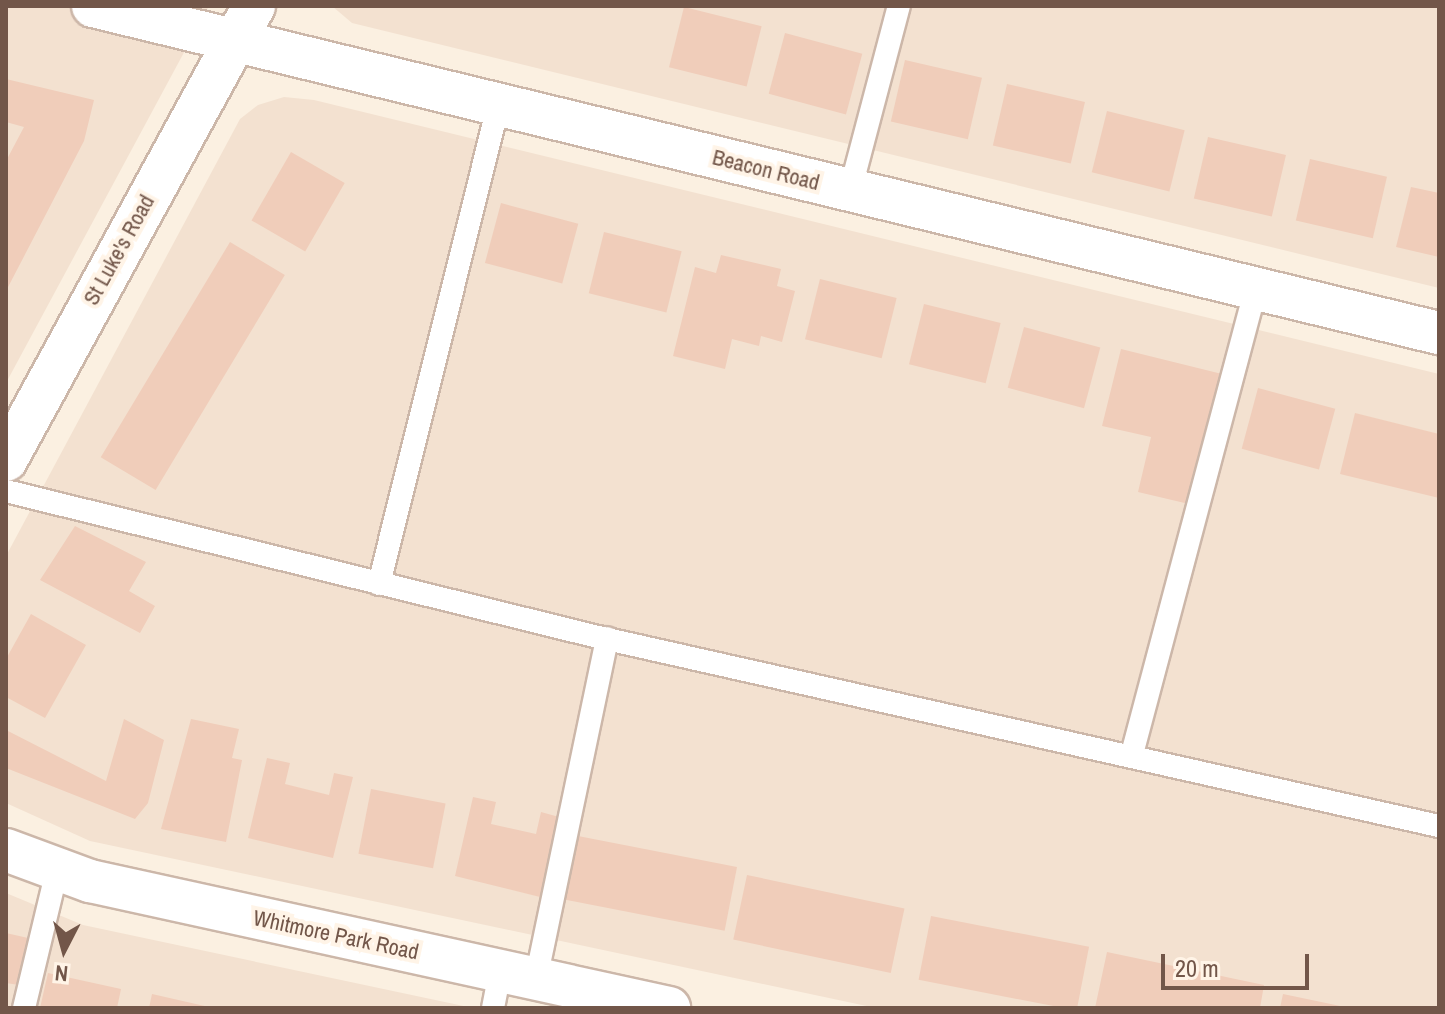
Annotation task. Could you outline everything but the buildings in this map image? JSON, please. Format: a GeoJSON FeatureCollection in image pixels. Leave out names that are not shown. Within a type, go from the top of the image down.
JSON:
{"type":"FeatureCollection","features":[{"type":"Feature","properties":{"kind":"street","name":"Beacon Road"},"geometry":{"type":"LineString","coordinates":[[93,6],[244,24],[498,106],[1439,333]]}},
{"type":"Feature","properties":{"kind":"street","name":"St Luke's Road"},"geometry":{"type":"LineString","coordinates":[[6,460],[244,24]]}},
{"type":"Feature","properties":{"kind":"street","name":"Whitmore Park Road"},"geometry":{"type":"LineString","coordinates":[[6,850],[57,871],[510,986],[669,1008]]}},
{"type":"Feature","properties":{"kind":"lane"},"geometry":{"type":"LineString","coordinates":[[850,191],[899,6]]}},
{"type":"Feature","properties":{"kind":"lane"},"geometry":{"type":"LineString","coordinates":[[379,584],[498,106]]}},
{"type":"Feature","properties":{"kind":"lane"},"geometry":{"type":"LineString","coordinates":[[1132,754],[1256,289]]}},
{"type":"Feature","properties":{"kind":"lane"},"geometry":{"type":"LineString","coordinates":[[6,491],[607,638],[1132,754],[1439,826]]}},
{"type":"Feature","properties":{"kind":"lane"},"geometry":{"type":"LineString","coordinates":[[510,986],[607,638]]}},
{"type":"Feature","properties":{"kind":"lane"},"geometry":{"type":"LineString","coordinates":[[24,1008],[57,871]]}},
{"type":"Feature","properties":{"kind":"shaded area"},"geometry":{"type":"Polygon","coordinates":[[[6,6],[209,6],[6,383],[6,6]]]}},
{"type":"Feature","properties":{"kind":"shaded area"},"geometry":{"type":"Polygon","coordinates":[[[332,6],[1439,6],[1439,288],[352,23],[332,6]]]}},
{"type":"Feature","properties":{"kind":"shaded area"},"geometry":{"type":"Polygon","coordinates":[[[284,97],[314,100],[1439,374],[1439,1008],[876,1008],[90,841],[6,803],[6,556],[240,119],[258,105],[284,97]]]}},
{"type":"Feature","properties":{"kind":"shaded area"},"geometry":{"type":"Polygon","coordinates":[[[6,893],[83,925],[473,1008],[6,1008],[6,893]]]}}]}
